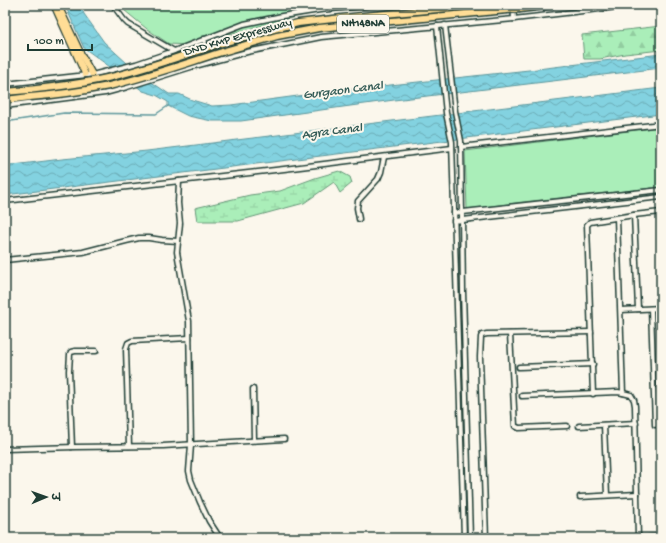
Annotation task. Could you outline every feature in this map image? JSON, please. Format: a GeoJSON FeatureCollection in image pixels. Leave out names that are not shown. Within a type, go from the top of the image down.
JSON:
{"type":"FeatureCollection","features":[{"type":"Feature","properties":{"kind":"highway","name":"DND KMP Expressway"},"geometry":{"type":"LineString","coordinates":[[5,92],[70,85],[107,78],[218,44],[298,23],[480,5]]}},
{"type":"Feature","properties":{"kind":"highway","name":"DND KMP Expressway"},"geometry":{"type":"LineString","coordinates":[[5,100],[72,93],[109,86],[137,79],[277,36],[319,28],[552,5]]}},
{"type":"Feature","properties":{"kind":"main road"},"geometry":{"type":"LineString","coordinates":[[54,5],[85,74]]}},
{"type":"Feature","properties":{"kind":"main road"},"geometry":{"type":"LineString","coordinates":[[58,5],[92,74]]}},
{"type":"Feature","properties":{"kind":"street"},"geometry":{"type":"LineString","coordinates":[[113,5],[128,24],[174,51]]}},
{"type":"Feature","properties":{"kind":"street"},"geometry":{"type":"LineString","coordinates":[[5,84],[92,74],[130,66],[244,24],[320,10],[376,5]]}},
{"type":"Feature","properties":{"kind":"street"},"geometry":{"type":"LineString","coordinates":[[513,5],[514,19]]}},
{"type":"Feature","properties":{"kind":"street"},"geometry":{"type":"LineString","coordinates":[[5,106],[105,93],[247,52],[321,37],[514,19],[634,5]]}},
{"type":"Feature","properties":{"kind":"street"},"geometry":{"type":"LineString","coordinates":[[437,26],[446,113],[452,142],[464,538]]}},
{"type":"Feature","properties":{"kind":"street"},"geometry":{"type":"LineString","coordinates":[[445,26],[455,112],[461,141],[470,538]]}},
{"type":"Feature","properties":{"kind":"street"},"geometry":{"type":"LineString","coordinates":[[204,39],[210,62]]}},
{"type":"Feature","properties":{"kind":"street"},"geometry":{"type":"LineString","coordinates":[[60,77],[63,98]]}},
{"type":"Feature","properties":{"kind":"street"},"geometry":{"type":"LineString","coordinates":[[461,147],[661,124]]}},
{"type":"Feature","properties":{"kind":"street"},"geometry":{"type":"LineString","coordinates":[[5,201],[452,148]]}},
{"type":"Feature","properties":{"kind":"street"},"geometry":{"type":"LineString","coordinates":[[359,220],[357,208],[358,201],[378,178],[381,172],[384,157]]}},
{"type":"Feature","properties":{"kind":"street"},"geometry":{"type":"LineString","coordinates":[[179,181],[178,203],[180,223],[177,252],[186,298],[190,338],[189,471],[200,502],[209,521],[220,538]]}},
{"type":"Feature","properties":{"kind":"street"},"geometry":{"type":"LineString","coordinates":[[454,213],[661,190]]}},
{"type":"Feature","properties":{"kind":"street"},"geometry":{"type":"LineString","coordinates":[[454,221],[661,197]]}},
{"type":"Feature","properties":{"kind":"street"},"geometry":{"type":"LineString","coordinates":[[593,394],[592,332],[587,225],[590,222],[661,212]]}},
{"type":"Feature","properties":{"kind":"street"},"geometry":{"type":"LineString","coordinates":[[634,215],[638,309]]}},
{"type":"Feature","properties":{"kind":"street"},"geometry":{"type":"LineString","coordinates":[[617,218],[623,393]]}},
{"type":"Feature","properties":{"kind":"street"},"geometry":{"type":"LineString","coordinates":[[5,260],[89,251],[139,238],[178,241]]}},
{"type":"Feature","properties":{"kind":"street"},"geometry":{"type":"LineString","coordinates":[[621,310],[661,308]]}},
{"type":"Feature","properties":{"kind":"street"},"geometry":{"type":"LineString","coordinates":[[651,309],[655,425]]}},
{"type":"Feature","properties":{"kind":"street"},"geometry":{"type":"LineString","coordinates":[[486,538],[480,340],[482,335],[592,332]]}},
{"type":"Feature","properties":{"kind":"street"},"geometry":{"type":"LineString","coordinates":[[510,334],[515,426],[519,428],[567,426]]}},
{"type":"Feature","properties":{"kind":"street"},"geometry":{"type":"LineString","coordinates":[[129,446],[126,362],[128,343],[132,341],[190,338]]}},
{"type":"Feature","properties":{"kind":"street"},"geometry":{"type":"LineString","coordinates":[[72,447],[70,354],[71,352],[75,351],[96,350]]}},
{"type":"Feature","properties":{"kind":"street"},"geometry":{"type":"LineString","coordinates":[[519,367],[593,364]]}},
{"type":"Feature","properties":{"kind":"street"},"geometry":{"type":"LineString","coordinates":[[254,389],[254,440]]}},
{"type":"Feature","properties":{"kind":"street"},"geometry":{"type":"LineString","coordinates":[[522,396],[623,393],[631,395],[634,400],[636,423],[638,538]]}},
{"type":"Feature","properties":{"kind":"street"},"geometry":{"type":"LineString","coordinates":[[579,426],[636,423]]}},
{"type":"Feature","properties":{"kind":"street"},"geometry":{"type":"LineString","coordinates":[[604,425],[607,495]]}},
{"type":"Feature","properties":{"kind":"street"},"geometry":{"type":"LineString","coordinates":[[5,449],[190,445],[284,439]]}},
{"type":"Feature","properties":{"kind":"street"},"geometry":{"type":"LineString","coordinates":[[580,497],[637,494]]}},
{"type":"Feature","properties":{"kind":"street"},"geometry":{"type":"LineString","coordinates":[[631,538],[661,537]]}},
{"type":"Feature","properties":{"kind":"green space"},"geometry":{"type":"Polygon","coordinates":[[[167,5],[406,5],[319,12],[186,45],[169,44],[147,29],[124,10],[167,5]]]}},
{"type":"Feature","properties":{"kind":"green space"},"geometry":{"type":"Polygon","coordinates":[[[661,26],[661,50],[625,54],[600,59],[584,59],[582,35],[661,26]]]}},
{"type":"Feature","properties":{"kind":"green space"},"geometry":{"type":"Polygon","coordinates":[[[661,127],[661,187],[467,209],[465,151],[661,127]]]}},
{"type":"Feature","properties":{"kind":"green space"},"geometry":{"type":"Polygon","coordinates":[[[339,171],[350,177],[352,183],[340,193],[334,182],[304,203],[238,221],[197,221],[195,208],[250,195],[280,191],[339,171]]]}},
{"type":"Feature","properties":{"kind":"water","name":"Gurgaon Canal"},"geometry":{"type":"Polygon","coordinates":[[[65,5],[80,5],[84,14],[104,42],[147,79],[169,94],[179,94],[212,106],[661,54],[661,68],[394,100],[241,121],[212,121],[188,116],[168,106],[168,102],[156,95],[143,91],[84,48],[65,5]]]}},
{"type":"Feature","properties":{"kind":"water","name":"Agra Canal"},"geometry":{"type":"Polygon","coordinates":[[[661,88],[661,114],[5,195],[5,166],[147,151],[661,88]]]}},
{"type":"Feature","properties":{"kind":"waterway"},"geometry":{"type":"LineString","coordinates":[[5,122],[64,113],[156,114],[168,106]]}}]}
